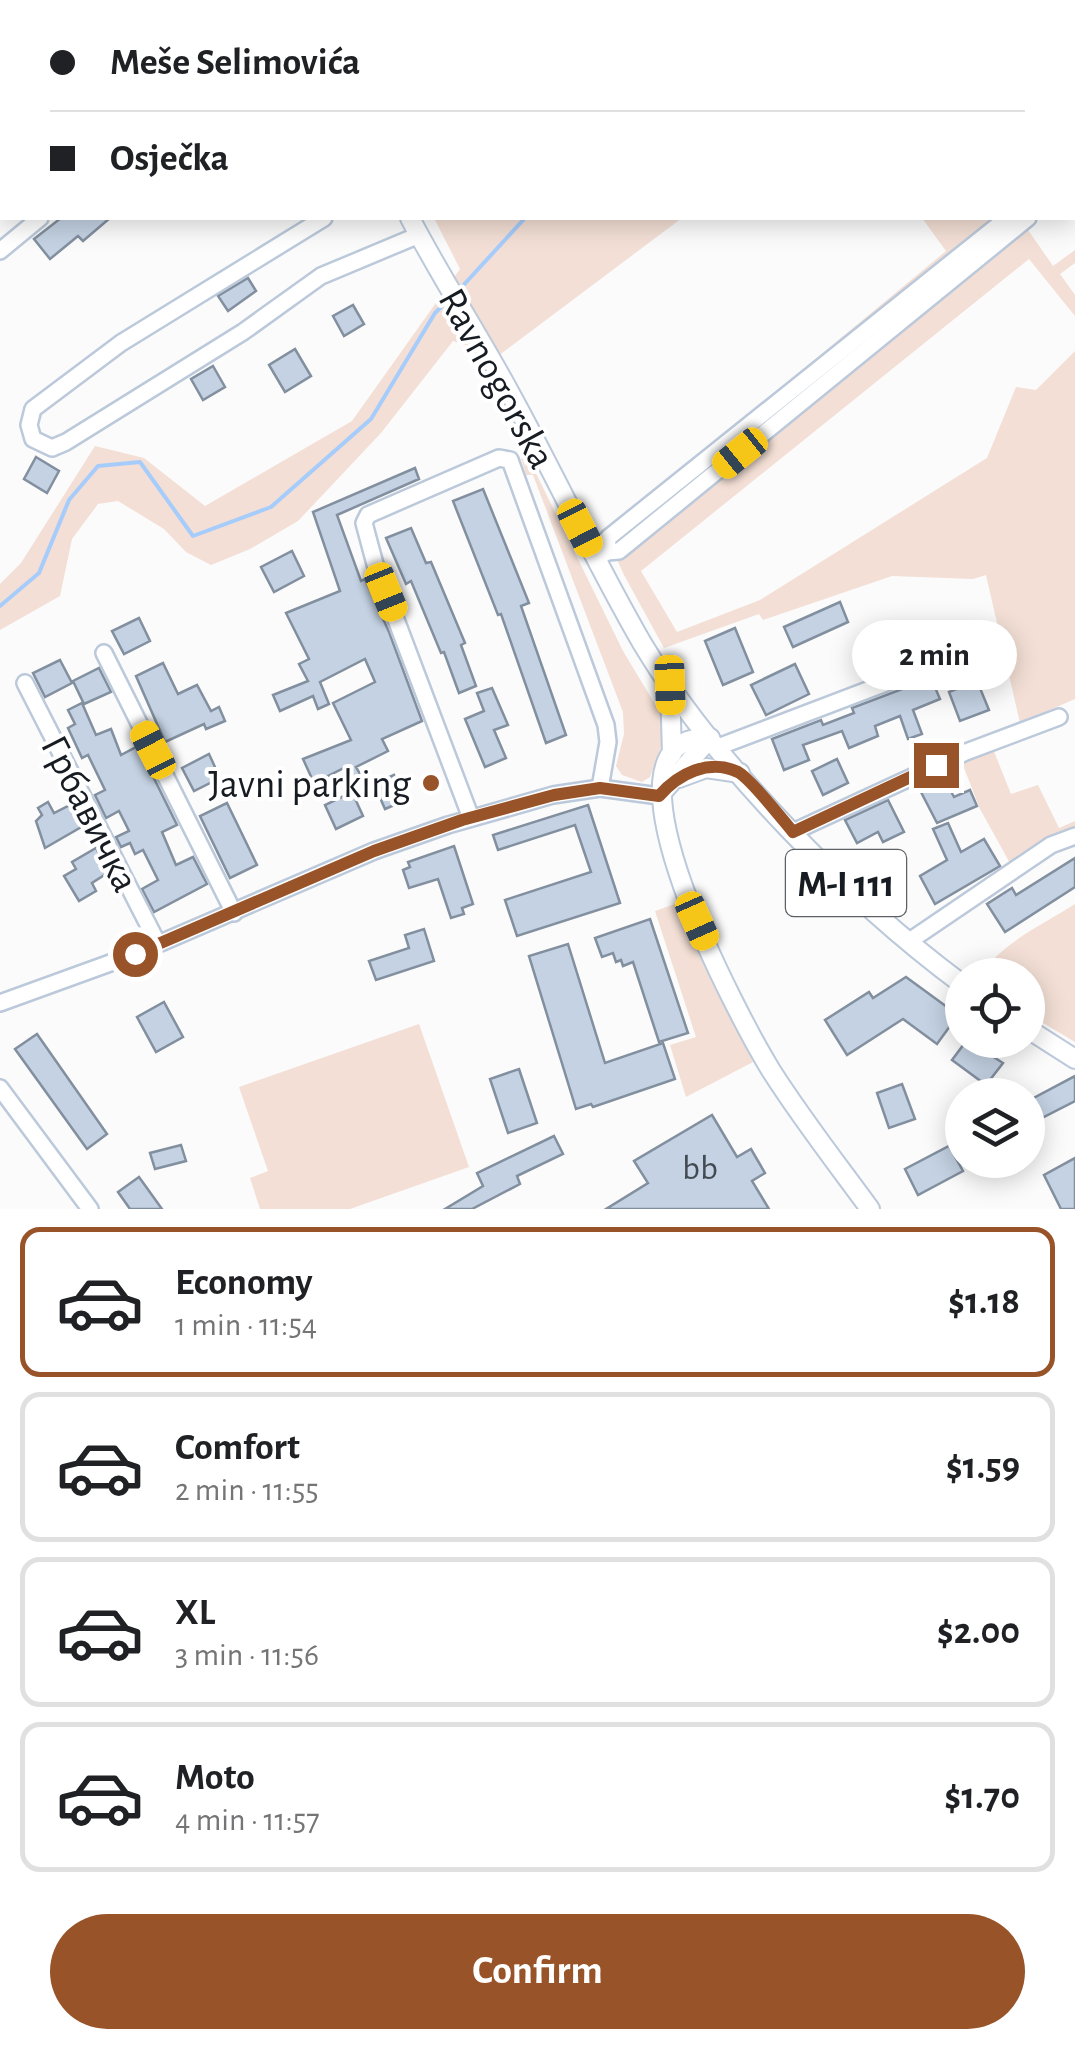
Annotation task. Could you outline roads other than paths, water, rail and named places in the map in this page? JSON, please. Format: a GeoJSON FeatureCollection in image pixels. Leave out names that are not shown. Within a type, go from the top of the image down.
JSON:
{"type":"FeatureCollection","features":[{"type":"Feature","properties":{"kind":"main road","name":"Ravnogorska"},"geometry":{"type":"LineString","coordinates":[[411,220],[602,555],[644,646],[670,685],[793,832],[908,942],[945,971]]}},
{"type":"Feature","properties":{"kind":"main road"},"geometry":{"type":"LineString","coordinates":[[670,685],[672,754]]}},
{"type":"Feature","properties":{"kind":"main road"},"geometry":{"type":"LineString","coordinates":[[714,742],[688,740],[672,754],[662,773],[686,897],[771,1070],[870,1209]]}},
{"type":"Feature","properties":{"kind":"main road"},"geometry":{"type":"LineString","coordinates":[[665,790],[714,742]]}},
{"type":"Feature","properties":{"kind":"main road"},"geometry":{"type":"LineString","coordinates":[[665,790],[706,768],[740,772]]}},
{"type":"Feature","properties":{"kind":"main road"},"geometry":{"type":"LineString","coordinates":[[1045,1040],[1075,1059]]}},
{"type":"Feature","properties":{"kind":"street"},"geometry":{"type":"LineString","coordinates":[[0,251],[38,220]]}},
{"type":"Feature","properties":{"kind":"street"},"geometry":{"type":"LineString","coordinates":[[321,220],[120,342],[33,409],[29,425],[33,439],[52,448],[66,442],[243,332],[322,276],[419,236]]}},
{"type":"Feature","properties":{"kind":"street"},"geometry":{"type":"LineString","coordinates":[[602,555],[608,538],[1005,220]]}},
{"type":"Feature","properties":{"kind":"street"},"geometry":{"type":"LineString","coordinates":[[602,555],[620,551],[1026,220]]}},
{"type":"Feature","properties":{"kind":"street","name":"Ravnogorska"},"geometry":{"type":"LineString","coordinates":[[471,818],[374,564],[364,523],[368,515],[499,458],[510,460],[606,726],[608,742],[600,788]]}},
{"type":"Feature","properties":{"kind":"street"},"geometry":{"type":"LineString","coordinates":[[104,653],[234,913]]}},
{"type":"Feature","properties":{"kind":"street"},"geometry":{"type":"LineString","coordinates":[[714,742],[941,662]]}},
{"type":"Feature","properties":{"kind":"street","name":"Грбавичка"},"geometry":{"type":"LineString","coordinates":[[25,682],[158,944]]}},
{"type":"Feature","properties":{"kind":"street"},"geometry":{"type":"LineString","coordinates":[[793,832],[966,752],[1059,716]]}},
{"type":"Feature","properties":{"kind":"street"},"geometry":{"type":"LineString","coordinates":[[0,1003],[158,944],[390,845],[471,818],[554,795],[600,788],[665,790]]}},
{"type":"Feature","properties":{"kind":"street"},"geometry":{"type":"LineString","coordinates":[[908,942],[1050,845],[1075,836]]}},
{"type":"Feature","properties":{"kind":"street"},"geometry":{"type":"LineString","coordinates":[[0,1088],[90,1209]]}},
{"type":"Feature","properties":{"kind":"waterway"},"geometry":{"type":"LineString","coordinates":[[459,290],[523,220]]}},
{"type":"Feature","properties":{"kind":"waterway"},"geometry":{"type":"LineString","coordinates":[[0,606],[39,573],[69,500],[98,466],[140,462],[193,536],[271,507],[371,419],[435,313],[448,300]]}},
{"type":"Feature","properties":{"kind":"place","name":"Javni parking"},"geometry":{"type":"Point","coordinates":[431,783]}}]}
